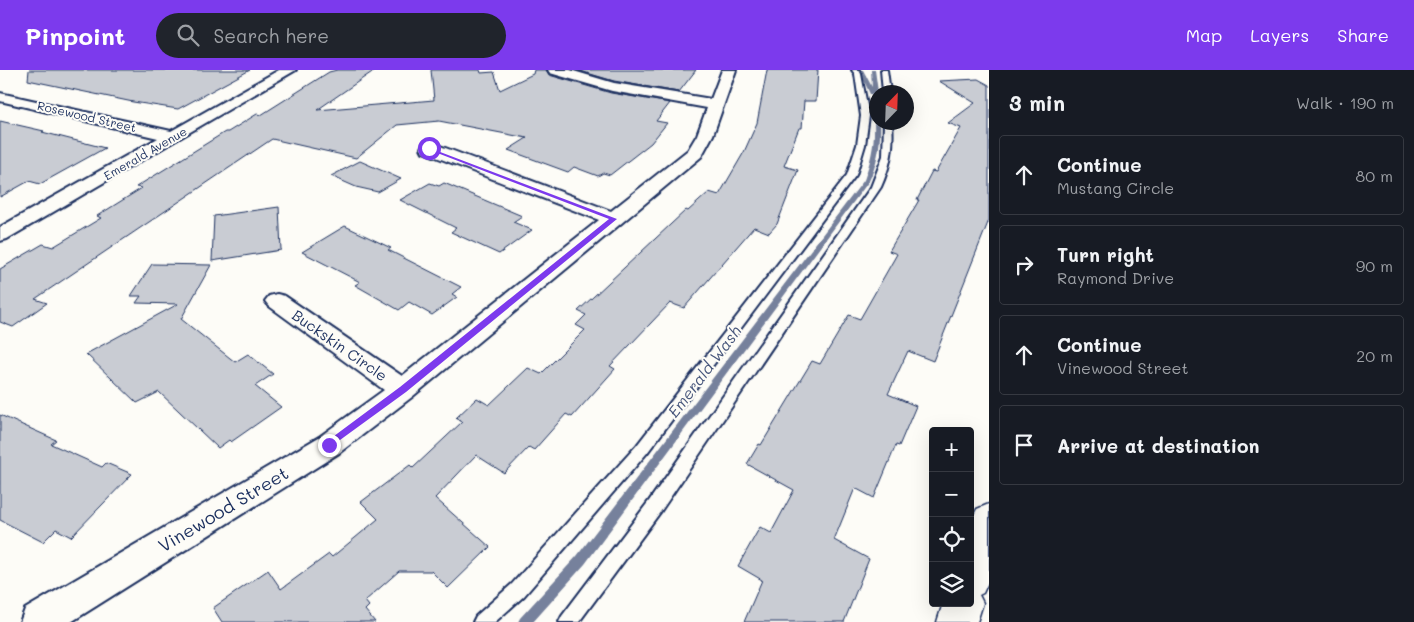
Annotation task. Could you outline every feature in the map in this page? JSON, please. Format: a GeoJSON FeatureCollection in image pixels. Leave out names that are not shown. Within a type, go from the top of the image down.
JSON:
{"type":"FeatureCollection","features":[{"type":"Feature","properties":{"kind":"main road"},"geometry":{"type":"LineString","coordinates":[[974,567],[989,520]]}},
{"type":"Feature","properties":{"kind":"main road"},"geometry":{"type":"LineString","coordinates":[[957,622],[962,607]]}},
{"type":"Feature","properties":{"kind":"street","name":"Emerald Avenue"},"geometry":{"type":"LineString","coordinates":[[0,235],[289,70]]}},
{"type":"Feature","properties":{"kind":"street"},"geometry":{"type":"LineString","coordinates":[[555,70],[612,87],[717,105]]}},
{"type":"Feature","properties":{"kind":"street","name":"Vinewood Street"},"geometry":{"type":"LineString","coordinates":[[38,622],[329,445],[403,390],[695,153],[705,135],[729,70]]}},
{"type":"Feature","properties":{"kind":"street","name":"Rosewood Street"},"geometry":{"type":"LineString","coordinates":[[0,96],[173,136]]}},
{"type":"Feature","properties":{"kind":"street"},"geometry":{"type":"LineString","coordinates":[[429,148],[614,219]]}},
{"type":"Feature","properties":{"kind":"street","name":"Buckskin Circle"},"geometry":{"type":"LineString","coordinates":[[277,301],[403,390]]}},
{"type":"Feature","properties":{"kind":"lane"},"geometry":{"type":"LineString","coordinates":[[482,622],[518,590],[642,449],[851,175],[861,145],[864,116],[858,74],[854,70]]}},
{"type":"Feature","properties":{"kind":"lane"},"geometry":{"type":"LineString","coordinates":[[884,70],[886,85]]}},
{"type":"Feature","properties":{"kind":"lane"},"geometry":{"type":"LineString","coordinates":[[568,622],[655,506],[876,187],[887,167],[890,147],[889,130]]}},
{"type":"Feature","properties":{"kind":"building"},"geometry":{"type":"Polygon","coordinates":[[[29,70],[250,70],[178,109],[133,102],[28,80],[29,70]]]}},
{"type":"Feature","properties":{"kind":"building"},"geometry":{"type":"Polygon","coordinates":[[[337,70],[375,70],[317,110],[434,100],[431,70],[480,70],[481,73],[494,72],[500,90],[533,74],[534,70],[546,70],[549,75],[611,93],[670,103],[656,121],[667,123],[651,143],[610,175],[603,173],[598,176],[574,167],[568,172],[508,150],[527,138],[439,121],[397,125],[356,158],[272,139],[35,299],[47,303],[13,327],[0,322],[0,269],[43,244],[53,247],[101,218],[97,216],[142,188],[136,187],[225,132],[257,114],[261,115],[329,72],[337,70]]]}},
{"type":"Feature","properties":{"kind":"building"},"geometry":{"type":"Polygon","coordinates":[[[577,70],[696,70],[679,92],[614,81],[577,70]]]}},
{"type":"Feature","properties":{"kind":"building"},"geometry":{"type":"Polygon","coordinates":[[[767,70],[818,70],[816,101],[804,101],[802,128],[799,128],[784,166],[798,170],[777,224],[769,233],[754,227],[684,308],[670,303],[610,366],[615,369],[572,417],[566,414],[534,450],[529,447],[504,473],[476,455],[435,498],[490,547],[448,588],[431,571],[399,571],[365,601],[369,606],[365,610],[375,622],[222,622],[213,608],[268,570],[281,589],[329,554],[332,557],[378,519],[361,502],[410,465],[413,468],[462,422],[456,418],[477,398],[489,405],[528,368],[541,374],[585,330],[576,325],[586,315],[578,311],[686,210],[688,211],[709,192],[719,195],[744,152],[757,123],[767,70]]]}},
{"type":"Feature","properties":{"kind":"building"},"geometry":{"type":"Polygon","coordinates":[[[978,79],[989,85],[989,220],[933,361],[908,351],[888,394],[916,406],[899,446],[896,445],[874,498],[855,488],[834,540],[869,559],[844,622],[744,622],[762,580],[738,566],[760,527],[771,533],[794,490],[747,464],[759,444],[761,445],[812,361],[820,364],[849,315],[860,319],[897,254],[889,251],[919,200],[917,200],[932,171],[936,172],[961,128],[948,123],[975,103],[939,81],[978,79]]]}},
{"type":"Feature","properties":{"kind":"building"},"geometry":{"type":"Polygon","coordinates":[[[0,121],[105,148],[40,184],[29,181],[0,197],[0,121]]]}},
{"type":"Feature","properties":{"kind":"building"},"geometry":{"type":"Polygon","coordinates":[[[360,161],[401,179],[378,192],[356,187],[331,176],[360,161]]]}},
{"type":"Feature","properties":{"kind":"building"},"geometry":{"type":"Polygon","coordinates":[[[430,183],[439,186],[444,183],[522,216],[513,222],[532,230],[499,254],[451,232],[456,228],[400,200],[430,183]]]}},
{"type":"Feature","properties":{"kind":"building"},"geometry":{"type":"Polygon","coordinates":[[[279,207],[281,250],[212,261],[214,216],[279,207]]]}},
{"type":"Feature","properties":{"kind":"building"},"geometry":{"type":"Polygon","coordinates":[[[345,226],[391,248],[388,250],[461,287],[452,294],[457,297],[432,315],[409,302],[399,310],[355,285],[360,282],[302,252],[345,226]]]}},
{"type":"Feature","properties":{"kind":"building"},"geometry":{"type":"Polygon","coordinates":[[[152,264],[211,265],[181,319],[235,362],[248,354],[273,374],[255,386],[281,407],[231,442],[229,440],[218,448],[159,392],[137,403],[86,354],[178,304],[136,303],[141,296],[131,296],[152,264]]]}},
{"type":"Feature","properties":{"kind":"building"},"geometry":{"type":"Polygon","coordinates":[[[0,415],[56,440],[51,444],[102,467],[106,463],[132,474],[71,537],[56,529],[43,542],[0,520],[0,415]]]}},
{"type":"Feature","properties":{"kind":"waterway"},"geometry":{"type":"LineString","coordinates":[[861,70],[869,86]]}},
{"type":"Feature","properties":{"kind":"waterway","name":"Emerald Wash"},"geometry":{"type":"LineString","coordinates":[[873,70],[874,85]]}},
{"type":"Feature","properties":{"kind":"waterway","name":"Emerald Wash"},"geometry":{"type":"LineString","coordinates":[[524,622],[581,560],[867,180],[875,152],[877,130]]}},
{"type":"Feature","properties":{"kind":"route"},"geometry":{"type":"LineString","coordinates":[[329,445],[403,390],[614,219],[429,148]]}}]}
